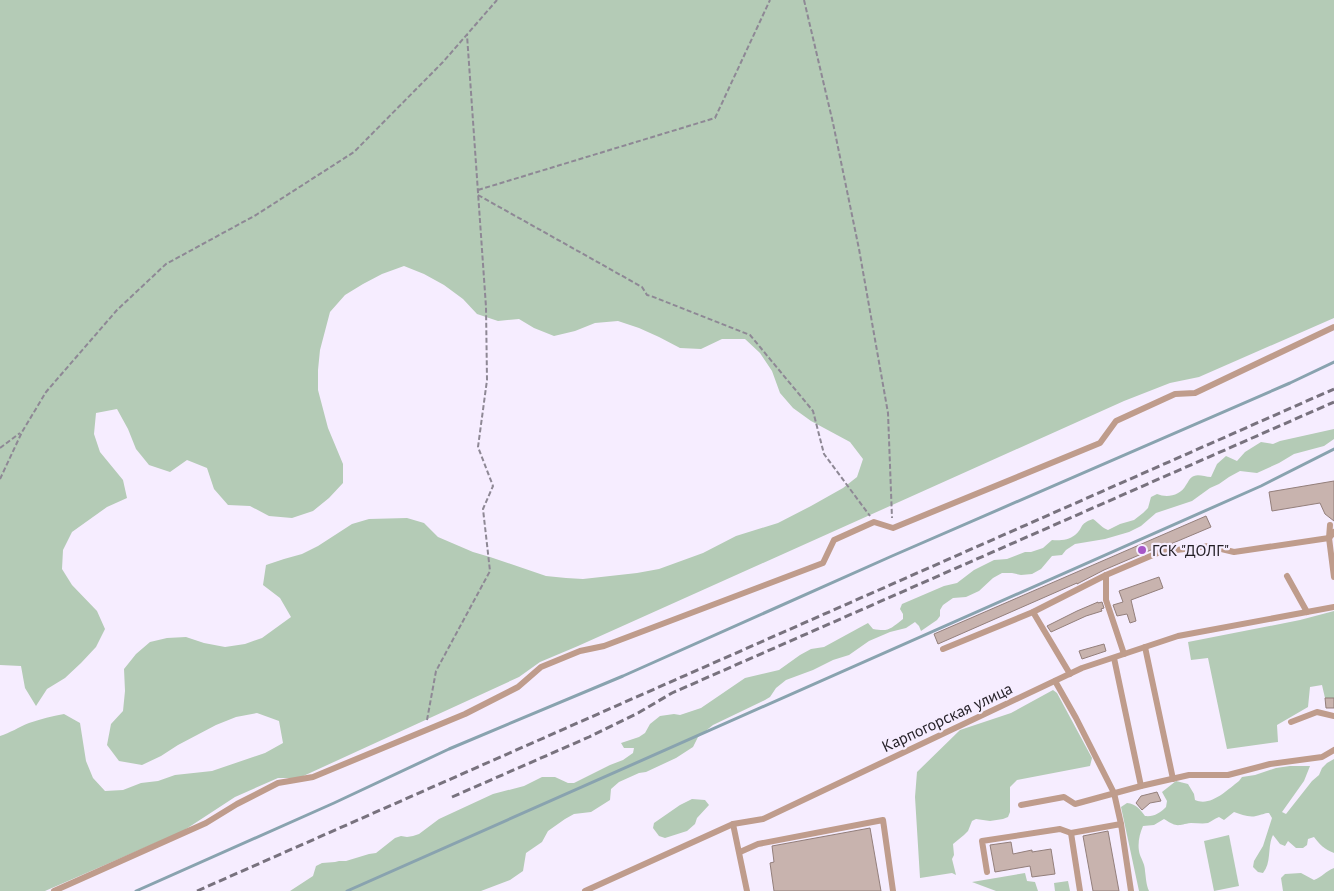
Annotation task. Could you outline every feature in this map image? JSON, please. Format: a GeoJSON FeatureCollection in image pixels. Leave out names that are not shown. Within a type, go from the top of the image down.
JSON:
{"type":"FeatureCollection","features":[{"type":"Feature","properties":{"kind":"lane"},"geometry":{"type":"LineString","coordinates":[[54,891],[206,823],[237,804],[278,783],[313,777],[465,714],[518,687],[541,667],[580,651],[604,646],[823,563],[834,540],[874,522],[893,528],[1100,443],[1116,421],[1175,394],[1195,393],[1334,328]]}},
{"type":"Feature","properties":{"kind":"lane"},"geometry":{"type":"LineString","coordinates":[[1330,525],[1329,538],[1334,577]]}},
{"type":"Feature","properties":{"kind":"lane"},"geometry":{"type":"LineString","coordinates":[[943,649],[1033,612],[1106,575],[1160,552],[1209,546],[1234,552],[1329,538],[1334,532]]}},
{"type":"Feature","properties":{"kind":"lane"},"geometry":{"type":"LineString","coordinates":[[1106,575],[1106,600],[1124,654]]}},
{"type":"Feature","properties":{"kind":"lane"},"geometry":{"type":"LineString","coordinates":[[1287,576],[1307,612]]}},
{"type":"Feature","properties":{"kind":"lane","name":"Карпогорская улица"},"geometry":{"type":"LineString","coordinates":[[585,891],[733,824],[763,819],[1082,668],[1178,636],[1334,607]]}},
{"type":"Feature","properties":{"kind":"lane"},"geometry":{"type":"LineString","coordinates":[[1033,612],[1070,674]]}},
{"type":"Feature","properties":{"kind":"lane"},"geometry":{"type":"LineString","coordinates":[[1145,647],[1173,779]]}},
{"type":"Feature","properties":{"kind":"lane"},"geometry":{"type":"LineString","coordinates":[[1114,658],[1141,786]]}},
{"type":"Feature","properties":{"kind":"lane"},"geometry":{"type":"LineString","coordinates":[[1055,681],[1088,740],[1114,793],[1132,891]]}},
{"type":"Feature","properties":{"kind":"lane"},"geometry":{"type":"LineString","coordinates":[[1291,722],[1317,712],[1334,716]]}},
{"type":"Feature","properties":{"kind":"lane"},"geometry":{"type":"LineString","coordinates":[[1021,805],[1064,797],[1075,804],[1173,779],[1189,776],[1228,775],[1270,764],[1322,757],[1334,750]]}},
{"type":"Feature","properties":{"kind":"lane"},"geometry":{"type":"LineString","coordinates":[[740,852],[758,844],[883,820],[893,891]]}},
{"type":"Feature","properties":{"kind":"lane"},"geometry":{"type":"LineString","coordinates":[[733,824],[747,891]]}},
{"type":"Feature","properties":{"kind":"lane"},"geometry":{"type":"LineString","coordinates":[[987,872],[982,841],[1060,829],[1071,833],[1120,824]]}},
{"type":"Feature","properties":{"kind":"lane"},"geometry":{"type":"LineString","coordinates":[[1071,833],[1080,891]]}},
{"type":"Feature","properties":{"kind":"path"},"geometry":{"type":"LineString","coordinates":[[0,479],[22,432],[46,392],[117,310],[166,264],[256,215],[354,152],[436,69],[497,0]]}},
{"type":"Feature","properties":{"kind":"path"},"geometry":{"type":"LineString","coordinates":[[478,190],[715,118],[770,0]]}},
{"type":"Feature","properties":{"kind":"path"},"geometry":{"type":"LineString","coordinates":[[804,0],[835,133],[859,249],[888,413],[893,528]]}},
{"type":"Feature","properties":{"kind":"path"},"geometry":{"type":"LineString","coordinates":[[426,730],[436,671],[490,571],[483,509],[493,486],[478,447],[487,380],[486,307],[467,35]]}},
{"type":"Feature","properties":{"kind":"path"},"geometry":{"type":"LineString","coordinates":[[478,195],[642,288],[647,296],[652,296],[750,335],[813,411],[824,454],[874,522]]}},
{"type":"Feature","properties":{"kind":"path"},"geometry":{"type":"LineString","coordinates":[[0,448],[22,432]]}},
{"type":"Feature","properties":{"kind":"green space"},"geometry":{"type":"Polygon","coordinates":[[[0,0],[1334,0],[1334,318],[1199,377],[1170,383],[1124,401],[540,662],[519,677],[299,778],[278,778],[235,797],[183,831],[45,891],[0,891],[0,736],[29,723],[64,714],[80,723],[86,761],[93,778],[105,791],[123,790],[141,783],[158,781],[175,775],[212,771],[265,753],[283,743],[279,721],[257,713],[236,717],[216,725],[142,765],[119,761],[107,745],[111,724],[123,711],[125,691],[124,669],[136,654],[150,642],[167,638],[186,637],[225,647],[245,644],[262,638],[291,617],[280,598],[263,585],[266,565],[302,554],[352,524],[369,519],[407,518],[424,523],[438,537],[473,552],[546,576],[583,579],[637,573],[659,569],[703,553],[736,536],[778,523],[843,488],[857,477],[863,459],[850,442],[811,421],[793,408],[780,393],[772,371],[760,353],[745,339],[722,339],[701,349],[680,348],[639,328],[618,321],[595,323],[575,331],[554,336],[534,328],[519,319],[498,321],[477,314],[463,299],[444,285],[404,266],[382,274],[345,295],[330,312],[320,350],[318,390],[328,428],[343,464],[343,483],[313,511],[292,518],[269,516],[250,506],[228,505],[214,489],[207,468],[187,460],[170,472],[149,465],[136,449],[117,409],[96,413],[94,434],[100,452],[123,480],[127,498],[107,507],[72,532],[63,550],[62,569],[72,585],[97,611],[105,629],[96,647],[65,678],[47,689],[36,706],[25,688],[21,666],[0,665],[0,0]]]}},
{"type":"Feature","properties":{"kind":"green space"},"geometry":{"type":"Polygon","coordinates":[[[1334,429],[1334,439],[1324,446],[1294,454],[1257,473],[1240,471],[1192,501],[1156,513],[1141,526],[1129,532],[1105,539],[1075,544],[1062,555],[1052,556],[1041,569],[1032,574],[1002,573],[993,578],[979,591],[966,597],[953,598],[943,605],[937,620],[921,631],[915,622],[906,628],[890,632],[869,641],[849,655],[786,680],[776,688],[770,697],[713,725],[698,737],[693,747],[676,758],[619,782],[611,789],[610,800],[591,812],[574,814],[548,831],[542,842],[526,853],[523,871],[510,880],[481,891],[290,891],[313,876],[316,866],[322,863],[346,861],[376,853],[395,838],[419,834],[439,819],[493,794],[524,786],[542,777],[555,777],[568,783],[574,783],[623,760],[633,753],[634,748],[624,748],[621,743],[645,733],[650,724],[660,716],[680,715],[701,708],[745,678],[779,670],[811,649],[824,647],[868,623],[873,629],[889,629],[903,619],[900,609],[902,604],[944,586],[957,583],[974,570],[994,560],[1007,559],[1043,548],[1052,540],[1070,538],[1078,533],[1083,524],[1088,521],[1093,519],[1108,530],[1134,520],[1148,508],[1151,497],[1157,494],[1169,496],[1177,494],[1194,476],[1211,477],[1217,464],[1226,456],[1237,461],[1245,452],[1261,442],[1273,444],[1334,429]]]}},
{"type":"Feature","properties":{"kind":"green space"},"geometry":{"type":"Polygon","coordinates":[[[1334,611],[1334,698],[1325,698],[1322,685],[1310,687],[1308,707],[1277,725],[1278,742],[1227,749],[1208,658],[1191,660],[1188,642],[1300,620],[1334,611]]]}},
{"type":"Feature","properties":{"kind":"green space"},"geometry":{"type":"Polygon","coordinates":[[[1053,690],[1057,693],[1092,758],[1090,766],[1017,780],[1010,787],[1010,812],[1008,817],[990,821],[976,819],[972,821],[968,831],[953,844],[954,855],[952,859],[956,875],[952,873],[920,878],[915,797],[917,772],[960,730],[1011,713],[1053,690]]]}},
{"type":"Feature","properties":{"kind":"green space"},"geometry":{"type":"Polygon","coordinates":[[[1334,759],[1334,853],[1322,846],[1314,837],[1308,839],[1307,845],[1303,848],[1296,848],[1288,841],[1285,846],[1280,844],[1273,835],[1266,869],[1263,873],[1258,872],[1253,867],[1254,861],[1263,846],[1272,818],[1269,813],[1245,816],[1234,812],[1224,820],[1219,817],[1208,823],[1180,825],[1172,824],[1164,819],[1154,825],[1143,826],[1139,848],[1149,891],[1139,891],[1121,807],[1127,803],[1133,804],[1145,816],[1151,816],[1159,813],[1166,807],[1167,801],[1162,792],[1176,781],[1188,784],[1195,800],[1201,802],[1213,799],[1224,793],[1242,777],[1276,768],[1310,766],[1304,781],[1282,812],[1286,814],[1319,775],[1322,768],[1334,759]]]}},
{"type":"Feature","properties":{"kind":"green space"},"geometry":{"type":"Polygon","coordinates":[[[692,799],[705,800],[709,805],[697,818],[695,824],[687,831],[665,838],[659,836],[653,828],[654,823],[692,799]]]}},
{"type":"Feature","properties":{"kind":"green space"},"geometry":{"type":"Polygon","coordinates":[[[1229,835],[1239,886],[1214,891],[1204,841],[1229,835]]]}},
{"type":"Feature","properties":{"kind":"green space"},"geometry":{"type":"Polygon","coordinates":[[[1334,868],[1334,891],[1283,891],[1281,878],[1285,874],[1301,873],[1314,880],[1334,868]]]}},
{"type":"Feature","properties":{"kind":"green space"},"geometry":{"type":"Polygon","coordinates":[[[1025,873],[1027,881],[1035,882],[1038,891],[996,891],[972,882],[1025,873]]]}},
{"type":"Feature","properties":{"kind":"green space"},"geometry":{"type":"Polygon","coordinates":[[[1068,881],[1070,891],[1055,891],[1054,883],[1068,881]]]}},
{"type":"Feature","properties":{"kind":"building"},"geometry":{"type":"Polygon","coordinates":[[[1334,481],[1334,521],[1325,514],[1320,503],[1272,511],[1269,492],[1334,481]]]}},
{"type":"Feature","properties":{"kind":"building"},"geometry":{"type":"Polygon","coordinates":[[[1206,516],[1211,527],[1104,570],[1077,584],[938,644],[934,634],[1206,516]]]}},
{"type":"Feature","properties":{"kind":"building"},"geometry":{"type":"Polygon","coordinates":[[[1159,577],[1163,588],[1131,600],[1136,621],[1130,623],[1127,614],[1117,616],[1113,605],[1123,602],[1119,591],[1159,577]]]}},
{"type":"Feature","properties":{"kind":"building"},"geometry":{"type":"Polygon","coordinates":[[[1102,602],[1104,608],[1101,609],[1102,611],[1051,632],[1047,626],[1077,611],[1102,602]]]}},
{"type":"Feature","properties":{"kind":"building"},"geometry":{"type":"Polygon","coordinates":[[[1104,644],[1106,651],[1082,659],[1079,651],[1104,644]]]}},
{"type":"Feature","properties":{"kind":"building"},"geometry":{"type":"Polygon","coordinates":[[[1325,698],[1334,698],[1334,708],[1326,708],[1325,698]]]}},
{"type":"Feature","properties":{"kind":"building"},"geometry":{"type":"Polygon","coordinates":[[[1157,792],[1161,801],[1150,803],[1142,810],[1136,803],[1141,796],[1157,792]]]}},
{"type":"Feature","properties":{"kind":"building"},"geometry":{"type":"Polygon","coordinates":[[[870,828],[881,891],[774,891],[770,863],[774,862],[772,846],[870,828]]]}},
{"type":"Feature","properties":{"kind":"building"},"geometry":{"type":"Polygon","coordinates":[[[1108,831],[1119,891],[1093,891],[1083,836],[1108,831]]]}},
{"type":"Feature","properties":{"kind":"building"},"geometry":{"type":"Polygon","coordinates":[[[1011,842],[1013,854],[1051,849],[1055,874],[1032,877],[1030,866],[995,872],[990,845],[1011,842]]]}},
{"type":"Feature","properties":{"kind":"waterway"},"geometry":{"type":"LineString","coordinates":[[136,891],[334,803],[449,749],[623,676],[1334,362]]}},
{"type":"Feature","properties":{"kind":"waterway"},"geometry":{"type":"LineString","coordinates":[[347,891],[1261,486],[1334,449]]}},
{"type":"Feature","properties":{"kind":"railway"},"geometry":{"type":"LineString","coordinates":[[197,891],[1334,389]]}},
{"type":"Feature","properties":{"kind":"railway"},"geometry":{"type":"LineString","coordinates":[[452,797],[589,737],[638,713],[672,693],[1334,402]]}},
{"type":"Feature","properties":{"kind":"place","name":"ГСК \"ДОЛГ\""},"geometry":{"type":"Point","coordinates":[1142,550]}}]}
